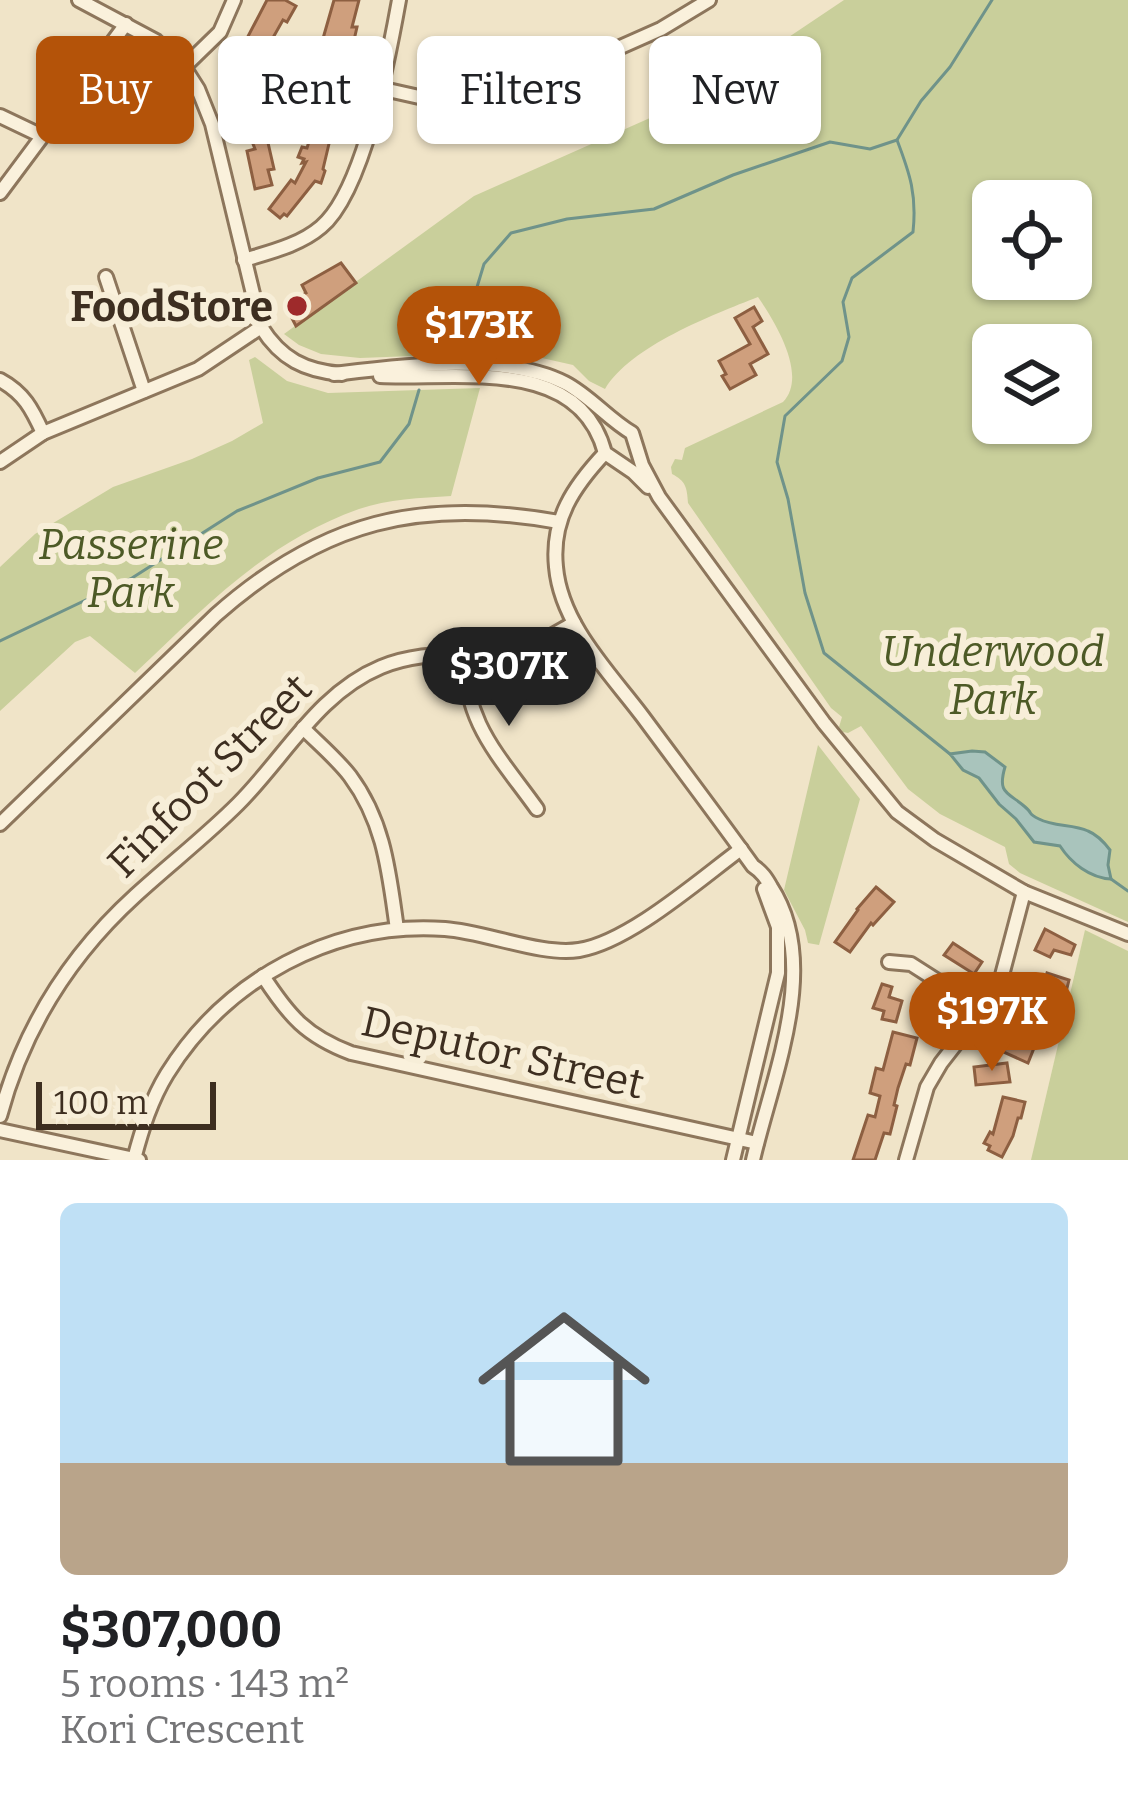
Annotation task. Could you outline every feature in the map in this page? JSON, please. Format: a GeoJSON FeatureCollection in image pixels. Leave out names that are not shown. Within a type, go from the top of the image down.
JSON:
{"type":"FeatureCollection","features":[{"type":"Feature","properties":{"kind":"street"},"geometry":{"type":"LineString","coordinates":[[79,0],[147,36]]}},
{"type":"Feature","properties":{"kind":"street"},"geometry":{"type":"LineString","coordinates":[[194,58],[220,32],[234,0]]}},
{"type":"Feature","properties":{"kind":"street"},"geometry":{"type":"LineString","coordinates":[[391,36],[399,0]]}},
{"type":"Feature","properties":{"kind":"street"},"geometry":{"type":"LineString","coordinates":[[393,91],[446,104],[484,105],[661,29],[710,0]]}},
{"type":"Feature","properties":{"kind":"street"},"geometry":{"type":"LineString","coordinates":[[117,36],[126,24]]}},
{"type":"Feature","properties":{"kind":"street"},"geometry":{"type":"LineString","coordinates":[[194,83],[212,124],[261,328],[272,345],[310,369],[334,374],[491,376],[541,386],[568,398],[584,412],[609,451],[659,497]]}},
{"type":"Feature","properties":{"kind":"street"},"geometry":{"type":"LineString","coordinates":[[0,116],[36,133]]}},
{"type":"Feature","properties":{"kind":"street"},"geometry":{"type":"LineString","coordinates":[[0,193],[36,144]]}},
{"type":"Feature","properties":{"kind":"street"},"geometry":{"type":"LineString","coordinates":[[244,260],[283,248],[322,227],[338,209],[364,144]]}},
{"type":"Feature","properties":{"kind":"street"},"geometry":{"type":"LineString","coordinates":[[106,278],[144,392]]}},
{"type":"Feature","properties":{"kind":"street"},"geometry":{"type":"LineString","coordinates":[[0,461],[43,433],[198,369],[261,328]]}},
{"type":"Feature","properties":{"kind":"street"},"geometry":{"type":"LineString","coordinates":[[334,374],[489,364],[520,367],[570,386],[632,433],[659,497],[886,800],[925,833],[1024,892],[1128,934]]}},
{"type":"Feature","properties":{"kind":"street"},"geometry":{"type":"LineString","coordinates":[[0,380],[30,404],[43,433]]}},
{"type":"Feature","properties":{"kind":"street"},"geometry":{"type":"LineString","coordinates":[[620,427],[608,431],[609,451],[575,487],[560,522],[555,556],[558,583],[574,622],[753,866],[770,900],[778,927],[778,973],[733,1160]]}},
{"type":"Feature","properties":{"kind":"street"},"geometry":{"type":"LineString","coordinates":[[609,451],[631,456],[636,446]]}},
{"type":"Feature","properties":{"kind":"street"},"geometry":{"type":"LineString","coordinates":[[0,824],[216,615],[251,583],[288,559],[326,539],[418,514],[472,511],[560,522]]}},
{"type":"Feature","properties":{"kind":"street","name":"Finfoot Street"},"geometry":{"type":"LineString","coordinates":[[0,1116],[21,1052],[59,982],[133,898],[238,804],[335,694],[373,670],[419,657],[533,644],[574,622]]}},
{"type":"Feature","properties":{"kind":"street"},"geometry":{"type":"LineString","coordinates":[[466,651],[464,677],[470,707],[481,731],[537,808]]}},
{"type":"Feature","properties":{"kind":"street"},"geometry":{"type":"LineString","coordinates":[[303,728],[348,773],[371,812],[388,858],[397,929]]}},
{"type":"Feature","properties":{"kind":"street"},"geometry":{"type":"LineString","coordinates":[[0,1130],[137,1160],[153,1102],[178,1059],[208,1022],[291,958],[326,944],[397,929],[471,931],[551,950],[600,945],[628,931],[741,849]]}},
{"type":"Feature","properties":{"kind":"street"},"geometry":{"type":"LineString","coordinates":[[753,866],[785,913],[794,967],[792,1005],[753,1160]]}},
{"type":"Feature","properties":{"kind":"street"},"geometry":{"type":"LineString","coordinates":[[906,1160],[927,1087],[1001,979],[1024,892]]}},
{"type":"Feature","properties":{"kind":"street"},"geometry":{"type":"LineString","coordinates":[[889,962],[911,964],[983,1010]]}},
{"type":"Feature","properties":{"kind":"street","name":"Deputor Street"},"geometry":{"type":"LineString","coordinates":[[263,976],[302,1027],[324,1043],[351,1053],[757,1143]]}},
{"type":"Feature","properties":{"kind":"green space","name":"Underwood Park"},"geometry":{"type":"Polygon","coordinates":[[[844,0],[1128,0],[1128,922],[1020,873],[1009,864],[1005,847],[940,814],[908,789],[861,726],[843,732],[839,727],[842,717],[831,708],[688,503],[685,485],[671,467],[675,459],[682,460],[685,448],[783,402],[790,391],[787,350],[758,297],[653,346],[617,373],[605,389],[573,365],[533,356],[360,358],[321,354],[284,334],[474,196],[591,144],[625,144],[625,129],[649,118],[649,144],[821,144],[821,36],[790,36],[844,0]]]}},
{"type":"Feature","properties":{"kind":"green space","name":"Passerine Park"},"geometry":{"type":"Polygon","coordinates":[[[255,357],[287,381],[328,393],[480,388],[451,496],[370,506],[295,539],[238,579],[135,673],[90,636],[75,642],[0,711],[0,567],[35,534],[113,487],[192,459],[263,423],[249,360],[255,357]]]}},
{"type":"Feature","properties":{"kind":"green space"},"geometry":{"type":"Polygon","coordinates":[[[818,745],[860,799],[819,945],[808,943],[784,890],[818,745]]]}},
{"type":"Feature","properties":{"kind":"green space"},"geometry":{"type":"Polygon","coordinates":[[[1085,930],[1128,951],[1128,1160],[1031,1160],[1085,930]]]}},
{"type":"Feature","properties":{"kind":"water"},"geometry":{"type":"Polygon","coordinates":[[[985,752],[1005,767],[1003,788],[1033,816],[1082,829],[1100,839],[1110,850],[1111,879],[1082,868],[1060,846],[1034,842],[979,778],[963,770],[950,754],[985,752]]]}},
{"type":"Feature","properties":{"kind":"building"},"geometry":{"type":"Polygon","coordinates":[[[267,0],[285,0],[296,6],[274,36],[248,36],[267,0]]]}},
{"type":"Feature","properties":{"kind":"building"},"geometry":{"type":"Polygon","coordinates":[[[334,0],[359,0],[352,27],[357,27],[355,36],[324,36],[334,0]]]}},
{"type":"Feature","properties":{"kind":"building"},"geometry":{"type":"Polygon","coordinates":[[[253,144],[268,144],[274,169],[268,170],[272,185],[255,189],[247,151],[255,149],[253,144]]]}},
{"type":"Feature","properties":{"kind":"building"},"geometry":{"type":"Polygon","coordinates":[[[308,144],[329,144],[321,183],[315,181],[287,216],[280,218],[269,209],[291,180],[295,183],[306,162],[298,157],[302,147],[308,144]]]}},
{"type":"Feature","properties":{"kind":"building"},"geometry":{"type":"Polygon","coordinates":[[[341,263],[356,283],[296,326],[285,305],[306,293],[302,285],[341,263]]]}},
{"type":"Feature","properties":{"kind":"building"},"geometry":{"type":"Polygon","coordinates":[[[754,307],[762,321],[753,327],[768,354],[750,364],[756,375],[730,389],[719,361],[750,344],[735,318],[754,307]]]}},
{"type":"Feature","properties":{"kind":"building"},"geometry":{"type":"Polygon","coordinates":[[[876,887],[894,902],[850,952],[835,942],[876,887]]]}},
{"type":"Feature","properties":{"kind":"building"},"geometry":{"type":"Polygon","coordinates":[[[1045,929],[1075,945],[1071,955],[1054,950],[1050,957],[1035,950],[1045,929]]]}},
{"type":"Feature","properties":{"kind":"building"},"geometry":{"type":"Polygon","coordinates":[[[953,943],[982,962],[974,974],[944,955],[953,943]]]}},
{"type":"Feature","properties":{"kind":"building"},"geometry":{"type":"Polygon","coordinates":[[[1047,973],[1069,980],[1057,1001],[1040,996],[1047,973]]]}},
{"type":"Feature","properties":{"kind":"building"},"geometry":{"type":"Polygon","coordinates":[[[882,984],[892,987],[889,997],[902,1001],[896,1022],[882,1019],[884,1011],[873,1008],[882,984]]]}},
{"type":"Feature","properties":{"kind":"building"},"geometry":{"type":"Polygon","coordinates":[[[1023,996],[1038,1002],[1023,1038],[1036,1043],[1028,1063],[997,1049],[1023,996]]]}},
{"type":"Feature","properties":{"kind":"building"},"geometry":{"type":"Polygon","coordinates":[[[893,1032],[917,1038],[898,1088],[890,1134],[884,1133],[875,1160],[853,1160],[868,1115],[875,1117],[880,1096],[870,1093],[876,1068],[883,1070],[893,1032]]]}},
{"type":"Feature","properties":{"kind":"building"},"geometry":{"type":"Polygon","coordinates":[[[1007,1063],[1010,1082],[976,1085],[974,1067],[1007,1063]]]}},
{"type":"Feature","properties":{"kind":"building"},"geometry":{"type":"Polygon","coordinates":[[[1003,1097],[1025,1102],[1002,1157],[984,1143],[993,1134],[1003,1097]]]}},
{"type":"Feature","properties":{"kind":"waterway"},"geometry":{"type":"LineString","coordinates":[[441,353],[467,320],[484,264],[511,233],[567,219],[654,209],[733,175],[830,142],[870,149],[897,140],[992,0]]}},
{"type":"Feature","properties":{"kind":"waterway"},"geometry":{"type":"LineString","coordinates":[[897,140],[911,185],[913,232],[852,278],[843,302],[849,337],[842,361],[785,416],[777,462],[805,593],[824,653],[950,754]]}},
{"type":"Feature","properties":{"kind":"waterway"},"geometry":{"type":"LineString","coordinates":[[0,641],[132,578],[237,511],[318,478],[380,462],[409,424],[419,390]]}},
{"type":"Feature","properties":{"kind":"waterway"},"geometry":{"type":"LineString","coordinates":[[1111,879],[1128,891]]}},
{"type":"Feature","properties":{"kind":"place","name":"FoodStore"},"geometry":{"type":"Point","coordinates":[297,306]}}]}
